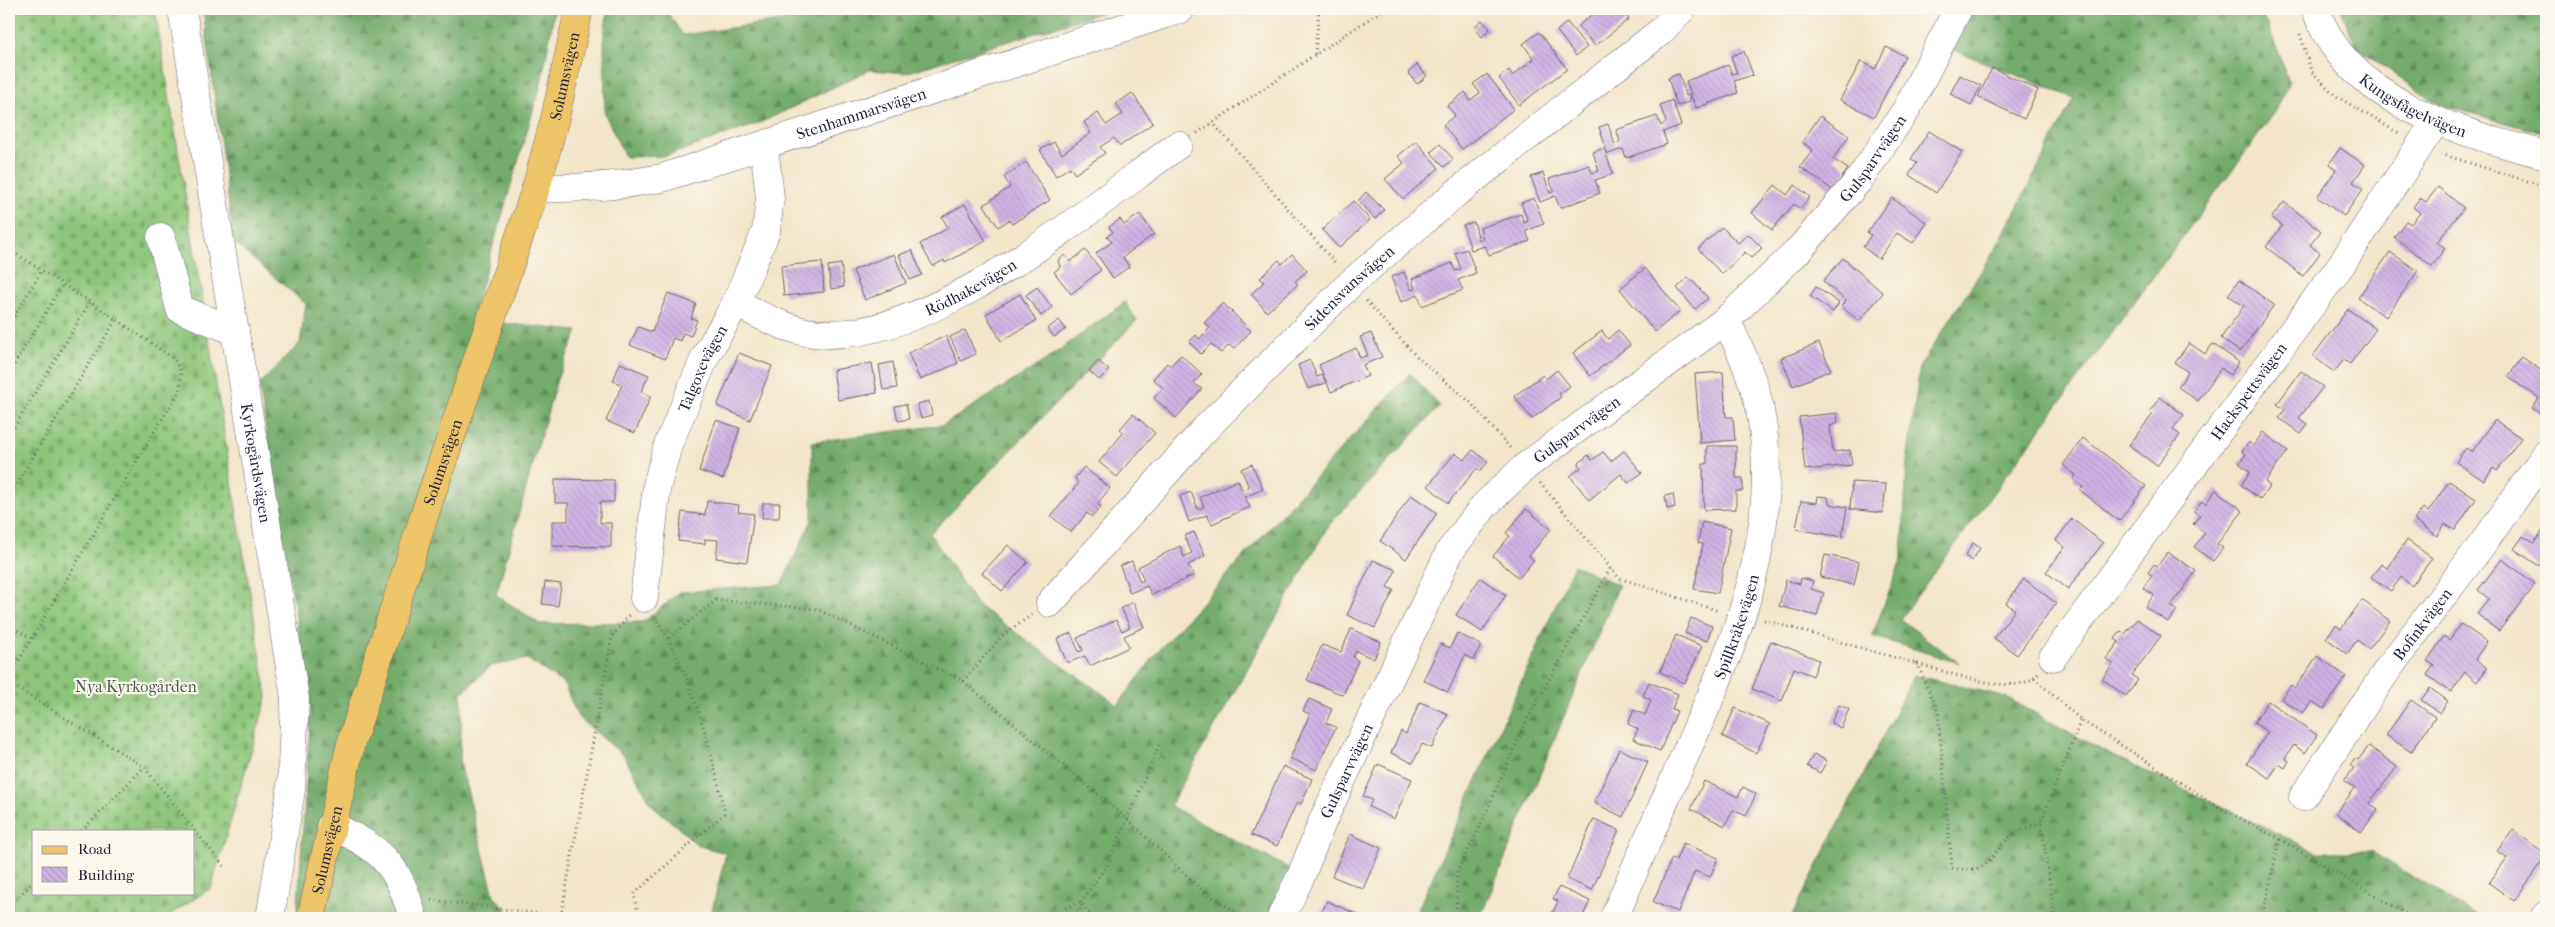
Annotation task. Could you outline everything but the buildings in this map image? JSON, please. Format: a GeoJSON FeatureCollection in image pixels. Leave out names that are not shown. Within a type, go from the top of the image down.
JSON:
{"type":"FeatureCollection","features":[{"type":"Feature","properties":{"kind":"main road","name":"Solumsvägen"},"geometry":{"type":"LineString","coordinates":[[311,918],[351,743],[394,608],[536,188],[559,100],[579,9]]}},
{"type":"Feature","properties":{"kind":"street","name":"Kyrkogårdsvägen"},"geometry":{"type":"LineString","coordinates":[[182,9],[295,698],[291,790],[270,918]]}},
{"type":"Feature","properties":{"kind":"street","name":"Stenhammarsvägen"},"geometry":{"type":"LineString","coordinates":[[536,188],[579,189],[616,187],[653,180],[764,146],[1181,9]]}},
{"type":"Feature","properties":{"kind":"street","name":"Sidensvansvägen"},"geometry":{"type":"LineString","coordinates":[[1050,603],[1205,429],[1351,283],[1455,194],[1660,32],[1682,9]]}},
{"type":"Feature","properties":{"kind":"street","name":"Gulsparvvägen"},"geometry":{"type":"LineString","coordinates":[[1282,915],[1331,803],[1450,551],[1484,506],[1526,466],[1726,320],[1798,252],[1860,180],[1906,110],[1958,9]]}},
{"type":"Feature","properties":{"kind":"street","name":"Kungsfågelvägen"},"geometry":{"type":"LineString","coordinates":[[2316,9],[2332,43],[2348,66],[2404,105],[2436,121],[2494,141],[2546,155]]}},
{"type":"Feature","properties":{"kind":"street","name":"Hackspettsvägen"},"geometry":{"type":"LineString","coordinates":[[2052,657],[2341,265],[2436,121]]}},
{"type":"Feature","properties":{"kind":"street","name":"Talgoxevägen"},"geometry":{"type":"LineString","coordinates":[[644,598],[657,485],[668,445],[705,356],[736,303],[766,231],[770,185],[764,146]]}},
{"type":"Feature","properties":{"kind":"street","name":"Rödhakevägen"},"geometry":{"type":"LineString","coordinates":[[736,303],[775,322],[806,332],[849,333],[871,330],[902,322],[937,306],[1019,260],[1178,146]]}},
{"type":"Feature","properties":{"kind":"street"},"geometry":{"type":"LineString","coordinates":[[161,237],[180,309],[235,331]]}},
{"type":"Feature","properties":{"kind":"street","name":"Spillkråkevägen"},"geometry":{"type":"LineString","coordinates":[[1614,918],[1707,706],[1743,616],[1760,549],[1764,498],[1764,451],[1759,406],[1747,362],[1726,320]]}},
{"type":"Feature","properties":{"kind":"street","name":"Bofinkvägen"},"geometry":{"type":"LineString","coordinates":[[2303,797],[2390,666],[2487,538],[2546,454]]}},
{"type":"Feature","properties":{"kind":"street"},"geometry":{"type":"LineString","coordinates":[[331,825],[362,840],[380,852],[393,868],[410,908]]}},
{"type":"Feature","properties":{"kind":"path"},"geometry":{"type":"LineString","coordinates":[[1315,54],[1319,9]]}},
{"type":"Feature","properties":{"kind":"path"},"geometry":{"type":"LineString","coordinates":[[1384,9],[1212,122],[1417,357],[1470,402],[1619,578],[1729,614],[1743,616],[1994,683],[2025,683],[2034,678],[2052,657]]}},
{"type":"Feature","properties":{"kind":"path"},"geometry":{"type":"LineString","coordinates":[[9,249],[116,319],[174,360],[181,371],[180,391],[147,443],[9,677]]}},
{"type":"Feature","properties":{"kind":"path"},"geometry":{"type":"LineString","coordinates":[[9,325],[42,270]]}},
{"type":"Feature","properties":{"kind":"path"},"geometry":{"type":"LineString","coordinates":[[9,373],[63,284]]}},
{"type":"Feature","properties":{"kind":"path"},"geometry":{"type":"LineString","coordinates":[[9,436],[90,302]]}},
{"type":"Feature","properties":{"kind":"path"},"geometry":{"type":"LineString","coordinates":[[9,497],[116,319]]}},
{"type":"Feature","properties":{"kind":"path"},"geometry":{"type":"LineString","coordinates":[[1456,918],[1457,872],[1479,829],[1526,722],[1610,569]]}},
{"type":"Feature","properties":{"kind":"path"},"geometry":{"type":"LineString","coordinates":[[561,916],[612,637],[644,598]]}},
{"type":"Feature","properties":{"kind":"path"},"geometry":{"type":"LineString","coordinates":[[639,918],[634,894],[725,813],[710,748],[686,672],[669,638],[716,600],[817,608],[962,682],[1126,818],[1202,890],[1245,918]]}},
{"type":"Feature","properties":{"kind":"path"},"geometry":{"type":"LineString","coordinates":[[962,682],[1003,635],[1050,603]]}},
{"type":"Feature","properties":{"kind":"path"},"geometry":{"type":"LineString","coordinates":[[9,624],[31,638]]}},
{"type":"Feature","properties":{"kind":"path"},"geometry":{"type":"LineString","coordinates":[[1917,663],[1938,712],[1952,868],[1969,871],[1988,864],[2012,835],[2041,822]]}},
{"type":"Feature","properties":{"kind":"path"},"geometry":{"type":"LineString","coordinates":[[2034,678],[2081,720],[2224,810],[2280,839],[2413,918]]}},
{"type":"Feature","properties":{"kind":"path"},"geometry":{"type":"LineString","coordinates":[[9,683],[144,766],[195,830]]}},
{"type":"Feature","properties":{"kind":"path"},"geometry":{"type":"LineString","coordinates":[[2057,918],[2054,914],[2041,822],[2081,720]]}},
{"type":"Feature","properties":{"kind":"path"},"geometry":{"type":"LineString","coordinates":[[1062,918],[1066,908],[1081,902],[1107,865],[1160,743]]}},
{"type":"Feature","properties":{"kind":"path"},"geometry":{"type":"LineString","coordinates":[[83,830],[144,766]]}},
{"type":"Feature","properties":{"kind":"path"},"geometry":{"type":"LineString","coordinates":[[195,830],[226,869]]}},
{"type":"Feature","properties":{"kind":"path"},"geometry":{"type":"LineString","coordinates":[[2265,918],[2263,913],[2280,839]]}},
{"type":"Feature","properties":{"kind":"path"},"geometry":{"type":"LineString","coordinates":[[9,907],[32,883]]}},
{"type":"Feature","properties":{"kind":"path"},"geometry":{"type":"LineString","coordinates":[[1081,902],[1093,918]]}},
{"type":"Feature","properties":{"kind":"path"},"geometry":{"type":"LineString","coordinates":[[410,908],[574,918]]}},
{"type":"Feature","properties":{"kind":"green space","name":"Nya Kyrkogården"},"geometry":{"type":"Polygon","coordinates":[[[9,9],[155,9],[267,697],[211,888],[165,918],[9,918],[9,9]]]}},
{"type":"Feature","properties":{"kind":"green space"},"geometry":{"type":"Polygon","coordinates":[[[203,9],[555,9],[541,84],[471,320],[578,331],[557,379],[496,595],[540,624],[643,622],[680,592],[781,585],[812,520],[812,442],[943,425],[1043,362],[1125,302],[1137,320],[930,534],[977,605],[1118,705],[1159,650],[1410,373],[1440,406],[1328,526],[1170,806],[1313,881],[1294,918],[710,918],[726,853],[699,846],[652,805],[624,756],[578,717],[564,684],[527,659],[491,666],[462,693],[460,762],[494,896],[514,918],[297,918],[311,709],[259,385],[300,343],[306,304],[234,243],[203,9]]]}},
{"type":"Feature","properties":{"kind":"green space"},"geometry":{"type":"Polygon","coordinates":[[[608,9],[665,9],[683,35],[862,9],[1113,9],[905,73],[869,70],[760,123],[666,156],[625,157],[605,114],[604,36],[608,9]]]}},
{"type":"Feature","properties":{"kind":"green space"},"geometry":{"type":"Polygon","coordinates":[[[1970,9],[2258,9],[2269,28],[2289,81],[2276,111],[1900,619],[1959,663],[1872,636],[1902,558],[1907,462],[1920,366],[1996,248],[2074,98],[1951,49],[1970,9]]]}},
{"type":"Feature","properties":{"kind":"green space"},"geometry":{"type":"Polygon","coordinates":[[[2341,9],[2546,9],[2546,134],[2438,104],[2356,47],[2341,9]]]}},
{"type":"Feature","properties":{"kind":"green space"},"geometry":{"type":"Polygon","coordinates":[[[1574,565],[1619,585],[1480,918],[1414,918],[1574,565]]]}},
{"type":"Feature","properties":{"kind":"green space"},"geometry":{"type":"Polygon","coordinates":[[[1914,675],[2006,697],[2105,752],[2317,852],[2372,852],[2481,918],[1791,918],[1914,675]]]}}]}
